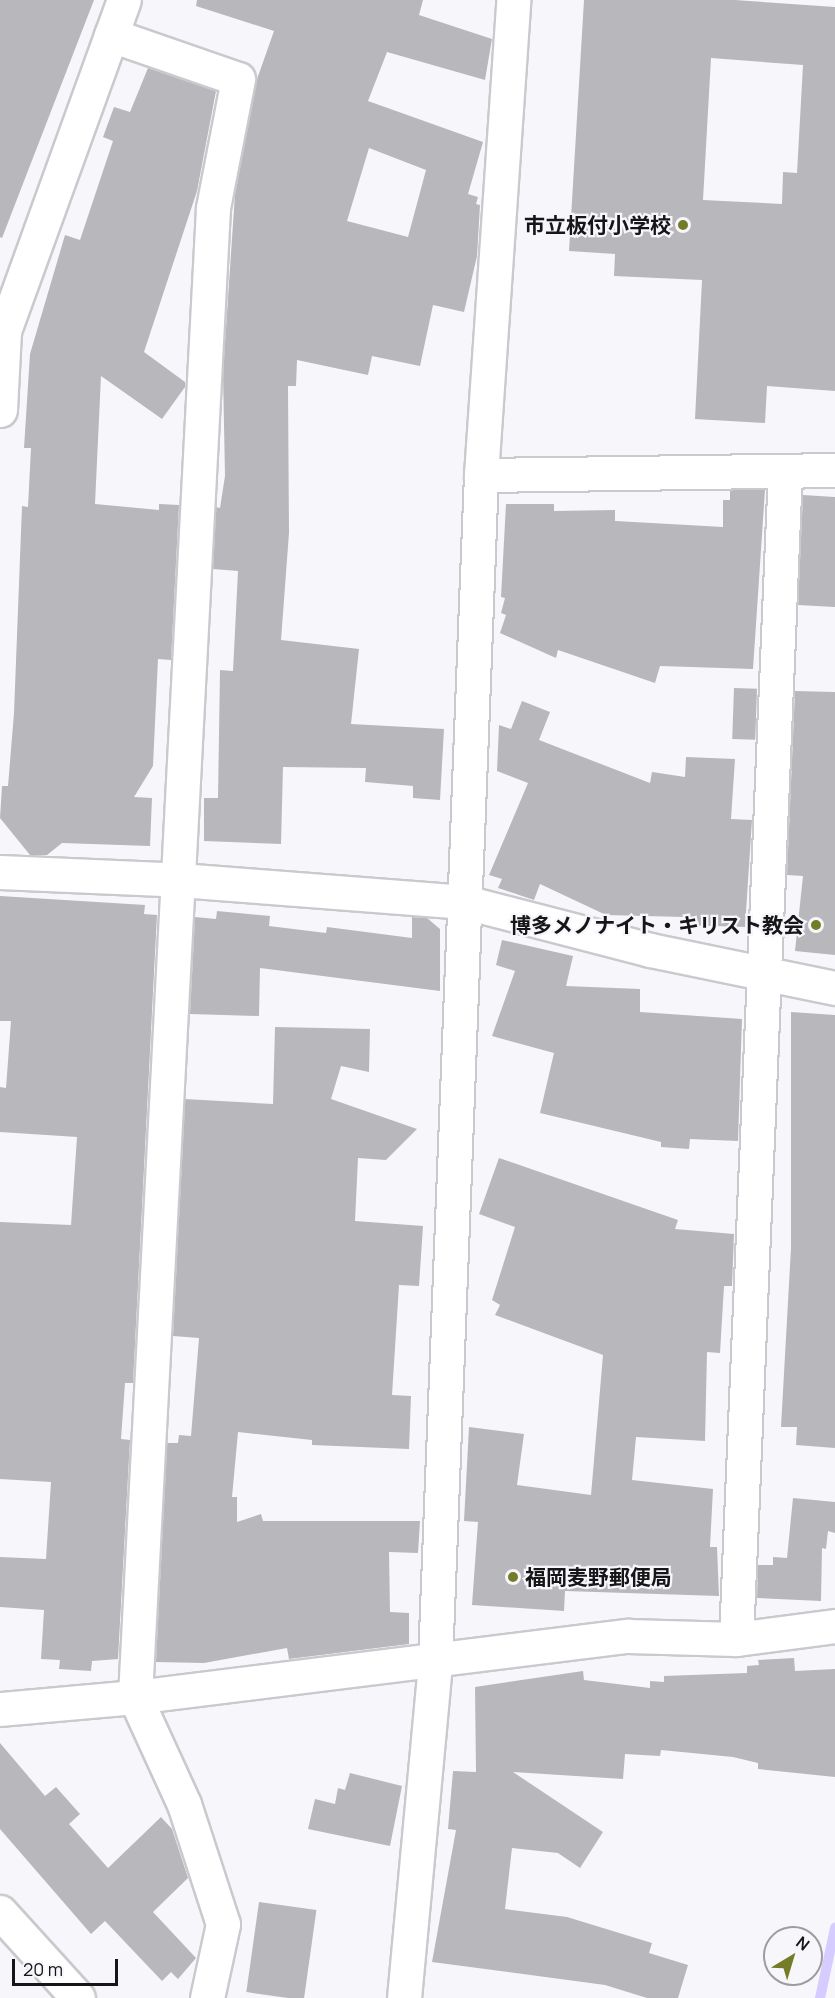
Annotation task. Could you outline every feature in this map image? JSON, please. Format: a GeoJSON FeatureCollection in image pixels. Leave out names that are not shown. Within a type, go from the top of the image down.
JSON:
{"type":"FeatureCollection","features":[{"type":"Feature","properties":{"kind":"street"},"geometry":{"type":"LineString","coordinates":[[0,410],[2,335],[124,0]]}},
{"type":"Feature","properties":{"kind":"street"},"geometry":{"type":"LineString","coordinates":[[404,1998],[435,1661],[481,475],[513,0]]}},
{"type":"Feature","properties":{"kind":"street"},"geometry":{"type":"LineString","coordinates":[[111,35],[238,79],[213,208],[180,880],[135,1697],[184,1804],[223,1924],[207,1998]]}},
{"type":"Feature","properties":{"kind":"street"},"geometry":{"type":"LineString","coordinates":[[481,475],[835,470]]}},
{"type":"Feature","properties":{"kind":"street"},"geometry":{"type":"LineString","coordinates":[[736,1639],[766,975],[785,472]]}},
{"type":"Feature","properties":{"kind":"street"},"geometry":{"type":"LineString","coordinates":[[0,872],[180,880],[465,902],[766,975],[835,988]]}},
{"type":"Feature","properties":{"kind":"street"},"geometry":{"type":"LineString","coordinates":[[0,1709],[135,1697],[628,1636],[736,1639],[835,1626]]}},
{"type":"Feature","properties":{"kind":"street"},"geometry":{"type":"LineString","coordinates":[[0,1912],[78,1998]]}},
{"type":"Feature","properties":{"kind":"building"},"geometry":{"type":"Polygon","coordinates":[[[0,0],[94,0],[2,238],[0,237],[0,0]]]}},
{"type":"Feature","properties":{"kind":"building"},"geometry":{"type":"Polygon","coordinates":[[[197,0],[423,0],[419,15],[492,39],[485,80],[387,52],[368,101],[483,142],[468,194],[478,197],[476,204],[480,205],[477,256],[464,312],[433,305],[420,366],[372,356],[368,375],[297,360],[296,386],[288,386],[289,533],[281,640],[359,649],[351,724],[444,729],[440,800],[413,798],[413,786],[365,782],[366,768],[283,767],[281,844],[204,841],[204,798],[218,798],[220,670],[233,671],[238,571],[213,569],[216,507],[220,508],[225,476],[223,373],[235,194],[256,82],[274,31],[196,6],[197,0]],[[369,148],[347,221],[408,237],[426,170],[369,148]]]}},
{"type":"Feature","properties":{"kind":"building"},"geometry":{"type":"Polygon","coordinates":[[[584,0],[735,0],[835,7],[835,391],[767,386],[765,423],[695,419],[702,280],[614,276],[615,254],[569,251],[584,0]],[[711,58],[703,200],[782,204],[783,172],[797,173],[803,65],[711,58]]]}},
{"type":"Feature","properties":{"kind":"building"},"geometry":{"type":"Polygon","coordinates":[[[148,68],[216,91],[197,191],[144,352],[185,382],[185,387],[162,419],[101,376],[95,504],[159,510],[159,504],[179,505],[171,660],[158,659],[153,766],[134,797],[152,798],[150,846],[62,843],[47,855],[30,855],[0,818],[2,786],[8,786],[14,713],[22,506],[28,507],[31,448],[24,448],[30,354],[65,235],[80,240],[113,141],[103,137],[114,107],[130,112],[148,68]]]}},
{"type":"Feature","properties":{"kind":"building"},"geometry":{"type":"Polygon","coordinates":[[[730,490],[765,490],[753,669],[660,666],[655,683],[558,650],[556,658],[500,633],[506,615],[501,613],[505,598],[501,597],[506,504],[554,504],[554,511],[615,510],[615,521],[723,527],[723,500],[730,500],[730,490]]]}},
{"type":"Feature","properties":{"kind":"building"},"geometry":{"type":"Polygon","coordinates":[[[803,495],[835,497],[835,607],[798,605],[803,495]]]}},
{"type":"Feature","properties":{"kind":"building"},"geometry":{"type":"Polygon","coordinates":[[[734,688],[757,689],[755,740],[732,739],[734,688]]]}},
{"type":"Feature","properties":{"kind":"building"},"geometry":{"type":"Polygon","coordinates":[[[795,691],[835,692],[835,955],[795,951],[803,876],[787,875],[795,691]]]}},
{"type":"Feature","properties":{"kind":"building"},"geometry":{"type":"Polygon","coordinates":[[[522,701],[550,712],[539,740],[650,783],[652,772],[685,777],[686,757],[735,759],[731,819],[752,820],[745,927],[684,925],[684,917],[606,915],[540,884],[534,900],[498,888],[502,879],[489,875],[528,783],[497,771],[499,725],[511,729],[522,701]]]}},
{"type":"Feature","properties":{"kind":"building"},"geometry":{"type":"Polygon","coordinates":[[[0,896],[145,905],[144,914],[157,915],[133,1383],[125,1383],[121,1439],[130,1440],[118,1659],[92,1661],[91,1671],[59,1669],[60,1660],[41,1659],[44,1610],[0,1607],[0,1557],[46,1559],[51,1482],[0,1479],[0,1222],[71,1225],[77,1137],[0,1132],[0,1087],[6,1088],[11,1021],[0,1021],[0,896]]]}},
{"type":"Feature","properties":{"kind":"building"},"geometry":{"type":"Polygon","coordinates":[[[217,911],[270,916],[269,926],[326,933],[327,927],[412,938],[412,917],[427,918],[440,929],[440,991],[260,968],[259,1016],[190,1014],[195,917],[216,919],[217,911]]]}},
{"type":"Feature","properties":{"kind":"building"},"geometry":{"type":"Polygon","coordinates":[[[502,940],[573,956],[566,986],[640,989],[640,1012],[742,1019],[738,1141],[690,1139],[689,1149],[661,1147],[661,1142],[540,1113],[554,1053],[492,1036],[515,971],[496,965],[502,940]]]}},
{"type":"Feature","properties":{"kind":"building"},"geometry":{"type":"Polygon","coordinates":[[[791,1012],[835,1015],[835,1448],[796,1445],[797,1427],[781,1427],[791,1248],[791,1012]]]}},
{"type":"Feature","properties":{"kind":"building"},"geometry":{"type":"Polygon","coordinates":[[[275,1027],[370,1029],[369,1072],[341,1066],[331,1099],[417,1129],[386,1160],[358,1158],[355,1221],[423,1226],[419,1286],[399,1285],[392,1395],[411,1396],[409,1449],[312,1445],[312,1440],[238,1432],[232,1497],[237,1497],[237,1522],[261,1514],[263,1521],[420,1521],[418,1553],[389,1552],[390,1612],[409,1613],[409,1644],[289,1659],[287,1648],[204,1663],[156,1662],[167,1443],[178,1443],[179,1435],[191,1436],[199,1338],[173,1336],[185,1099],[273,1104],[275,1027]]]}},
{"type":"Feature","properties":{"kind":"building"},"geometry":{"type":"Polygon","coordinates":[[[499,1158],[678,1220],[675,1229],[734,1234],[732,1286],[724,1286],[720,1353],[707,1352],[705,1441],[636,1437],[632,1480],[713,1489],[710,1547],[717,1547],[719,1596],[565,1591],[564,1611],[472,1605],[478,1522],[464,1521],[469,1427],[524,1434],[517,1485],[591,1495],[603,1355],[495,1315],[500,1305],[492,1300],[515,1227],[479,1214],[499,1158]]]}},
{"type":"Feature","properties":{"kind":"building"},"geometry":{"type":"Polygon","coordinates":[[[793,1498],[835,1502],[835,1533],[828,1531],[826,1549],[822,1548],[821,1601],[757,1598],[758,1565],[773,1565],[773,1557],[787,1558],[793,1498]]]}},
{"type":"Feature","properties":{"kind":"building"},"geometry":{"type":"Polygon","coordinates":[[[794,1658],[795,1671],[835,1669],[835,1777],[758,1769],[758,1763],[733,1757],[661,1750],[660,1756],[625,1754],[623,1779],[513,1772],[603,1832],[580,1868],[558,1853],[512,1848],[505,1909],[567,1917],[652,1943],[649,1953],[688,1965],[678,1998],[647,1998],[605,1985],[432,1962],[456,1830],[448,1829],[453,1771],[476,1772],[475,1687],[583,1671],[584,1680],[650,1688],[650,1681],[664,1682],[664,1676],[747,1673],[747,1666],[759,1665],[758,1660],[794,1658]]]}},
{"type":"Feature","properties":{"kind":"building"},"geometry":{"type":"Polygon","coordinates":[[[0,1743],[45,1796],[56,1787],[80,1814],[69,1824],[108,1868],[161,1817],[172,1829],[188,1878],[153,1912],[196,1958],[178,1979],[171,1972],[162,1981],[105,1921],[91,1934],[0,1829],[0,1743]]]}},
{"type":"Feature","properties":{"kind":"building"},"geometry":{"type":"Polygon","coordinates":[[[350,1773],[402,1786],[390,1846],[308,1829],[315,1799],[335,1804],[338,1788],[345,1790],[350,1773]]]}},
{"type":"Feature","properties":{"kind":"building"},"geometry":{"type":"Polygon","coordinates":[[[259,1902],[316,1910],[304,1998],[246,1992],[259,1902]]]}},
{"type":"Feature","properties":{"kind":"waterway"},"geometry":{"type":"LineString","coordinates":[[820,1998],[835,1928]]}},
{"type":"Feature","properties":{"kind":"place","name":"市立板付小学校"},"geometry":{"type":"Point","coordinates":[683,225]}},
{"type":"Feature","properties":{"kind":"place","name":"博多メノナイト・キリスト教会"},"geometry":{"type":"Point","coordinates":[816,925]}},
{"type":"Feature","properties":{"kind":"place","name":"福岡麦野郵便局"},"geometry":{"type":"Point","coordinates":[513,1577]}}]}
